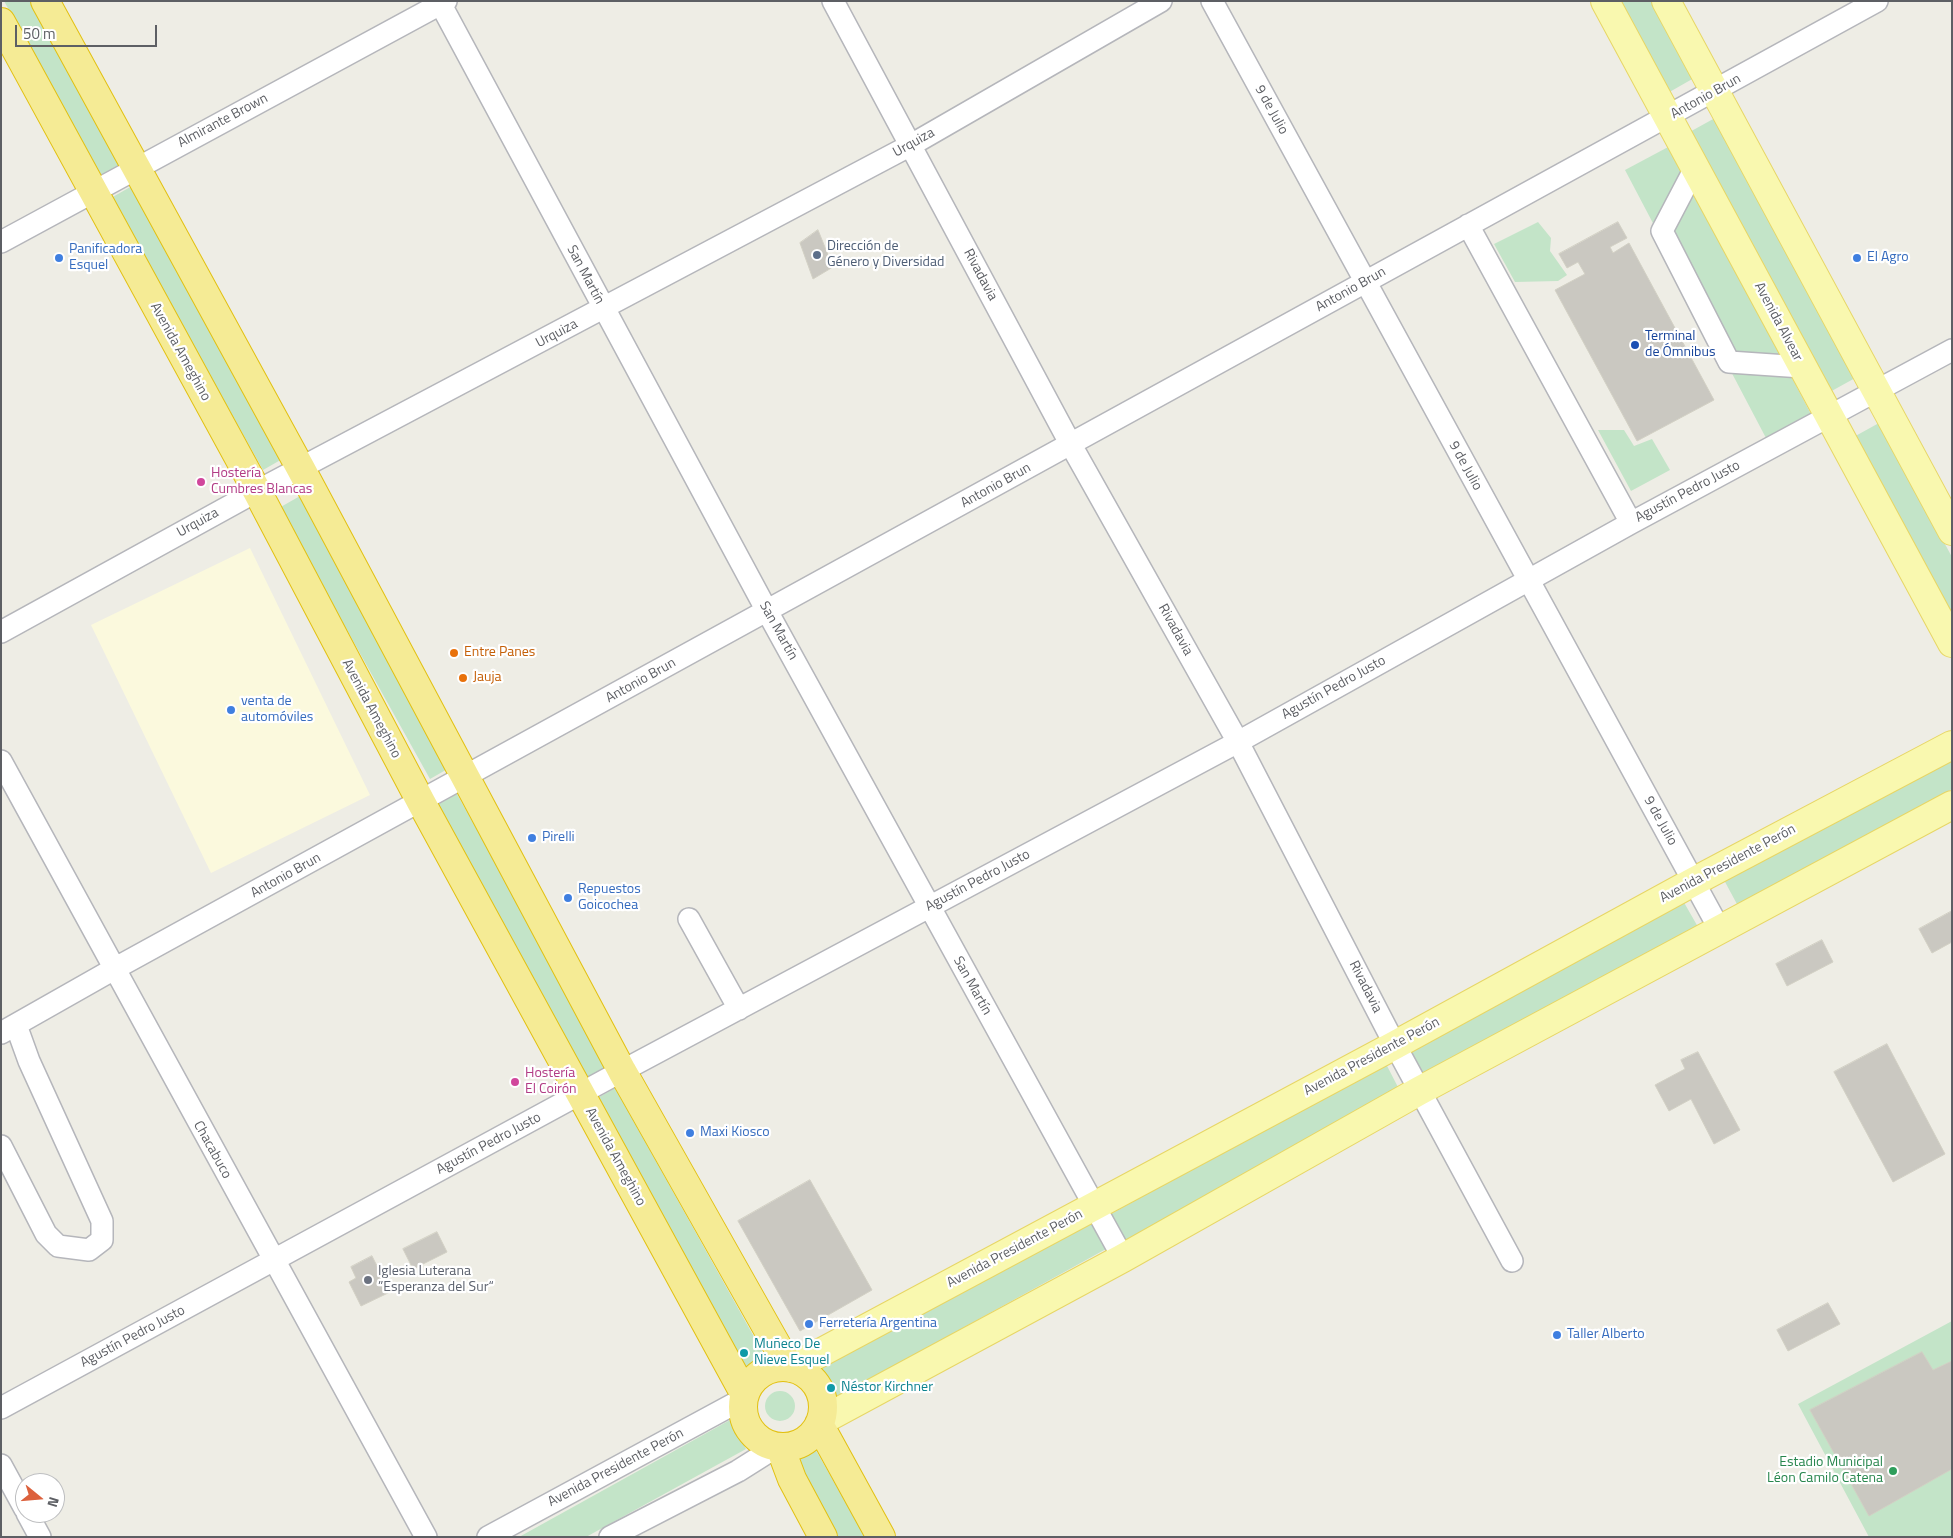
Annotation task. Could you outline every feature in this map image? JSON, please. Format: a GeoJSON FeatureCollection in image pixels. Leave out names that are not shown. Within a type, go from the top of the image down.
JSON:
{"type":"FeatureCollection","features":[{"type":"Feature","properties":{"kind":"highway"},"geometry":{"type":"LineString","coordinates":[[45,1],[301,469],[622,1071],[790,1367]]}},
{"type":"Feature","properties":{"kind":"highway","name":"Avenida Ameghino"},"geometry":{"type":"LineString","coordinates":[[1,22],[257,491],[421,802],[744,1396]]}},
{"type":"Feature","properties":{"kind":"highway"},"geometry":{"type":"LineString","coordinates":[[790,1367],[808,1375],[816,1384],[822,1402],[820,1422],[814,1433],[803,1442],[790,1447],[778,1447],[762,1442],[752,1433],[744,1421],[744,1396],[750,1382],[760,1373],[771,1368],[790,1367]]}},
{"type":"Feature","properties":{"kind":"highway"},"geometry":{"type":"LineString","coordinates":[[820,1422],[881,1537]]}},
{"type":"Feature","properties":{"kind":"highway"},"geometry":{"type":"LineString","coordinates":[[778,1447],[792,1479],[823,1537]]}},
{"type":"Feature","properties":{"kind":"main road","name":"Avenida Alvear"},"geometry":{"type":"LineString","coordinates":[[1605,1],[1952,643]]}},
{"type":"Feature","properties":{"kind":"main road"},"geometry":{"type":"LineString","coordinates":[[1666,1],[1952,531]]}},
{"type":"Feature","properties":{"kind":"main road","name":"Avenida Presidente Perón"},"geometry":{"type":"LineString","coordinates":[[790,1367],[1094,1208],[1693,882],[1952,745]]}},
{"type":"Feature","properties":{"kind":"main road"},"geometry":{"type":"LineString","coordinates":[[820,1422],[1123,1258],[1419,1091],[1952,805]]}},
{"type":"Feature","properties":{"kind":"street","name":"Rivadavia"},"geometry":{"type":"LineString","coordinates":[[833,1],[1071,445],[1238,742],[1419,1091],[1512,1261]]}},
{"type":"Feature","properties":{"kind":"street","name":"Urquiza"},"geometry":{"type":"LineString","coordinates":[[1,632],[257,491],[603,310],[911,145],[1161,1]]}},
{"type":"Feature","properties":{"kind":"street","name":"9 de Julio"},"geometry":{"type":"LineString","coordinates":[[1212,1],[1720,930]]}},
{"type":"Feature","properties":{"kind":"street","name":"Antonio Brun"},"geometry":{"type":"LineString","coordinates":[[9,1029],[114,969],[1071,445],[1468,225],[1668,118],[1877,1]]}},
{"type":"Feature","properties":{"kind":"street","name":"Almirante Brown"},"geometry":{"type":"LineString","coordinates":[[1,242],[442,2]]}},
{"type":"Feature","properties":{"kind":"street","name":"San Martín"},"geometry":{"type":"LineString","coordinates":[[442,2],[603,310],[929,908],[1123,1258]]}},
{"type":"Feature","properties":{"kind":"street"},"geometry":{"type":"LineString","coordinates":[[1694,168],[1662,231],[1729,362],[1802,367]]}},
{"type":"Feature","properties":{"kind":"street"},"geometry":{"type":"LineString","coordinates":[[1468,225],[1631,523]]}},
{"type":"Feature","properties":{"kind":"street","name":"Agustín Pedro Justo"},"geometry":{"type":"LineString","coordinates":[[1,1408],[622,1071],[1238,742],[1631,523],[1952,350]]}},
{"type":"Feature","properties":{"kind":"street","name":"Chacabuco"},"geometry":{"type":"LineString","coordinates":[[1,761],[273,1261],[426,1537]]}},
{"type":"Feature","properties":{"kind":"street"},"geometry":{"type":"LineString","coordinates":[[689,919],[739,1009]]}},
{"type":"Feature","properties":{"kind":"street"},"geometry":{"type":"LineString","coordinates":[[1,1146],[46,1234],[58,1246],[89,1250],[102,1240],[102,1221],[28,1061],[9,1029]]}},
{"type":"Feature","properties":{"kind":"street","name":"Avenida Presidente Perón"},"geometry":{"type":"LineString","coordinates":[[488,1537],[744,1396]]}},
{"type":"Feature","properties":{"kind":"street"},"geometry":{"type":"LineString","coordinates":[[610,1537],[738,1472],[778,1447]]}},
{"type":"Feature","properties":{"kind":"street"},"geometry":{"type":"LineString","coordinates":[[1,1465],[15,1491]]}},
{"type":"Feature","properties":{"kind":"street"},"geometry":{"type":"LineString","coordinates":[[32,1523],[40,1537]]}},
{"type":"Feature","properties":{"kind":"shaded area","name":"venta de automóviles"},"geometry":{"type":"Polygon","coordinates":[[[250,548],[370,795],[211,873],[91,625],[250,548]]]}},
{"type":"Feature","properties":{"kind":"green space"},"geometry":{"type":"Polygon","coordinates":[[[4,1],[32,1],[124,166],[103,178],[4,1]]]}},
{"type":"Feature","properties":{"kind":"green space"},"geometry":{"type":"Polygon","coordinates":[[[1615,1],[1652,1],[1694,78],[1666,94],[1615,1]]]}},
{"type":"Feature","properties":{"kind":"green space"},"geometry":{"type":"Polygon","coordinates":[[[1715,118],[1857,377],[1828,393],[1686,134],[1715,118]]]}},
{"type":"Feature","properties":{"kind":"green space"},"geometry":{"type":"Polygon","coordinates":[[[1670,146],[1811,414],[1766,438],[1625,170],[1670,146]]]}},
{"type":"Feature","properties":{"kind":"green space"},"geometry":{"type":"Polygon","coordinates":[[[132,186],[284,458],[263,470],[111,198],[132,186]]]}},
{"type":"Feature","properties":{"kind":"green space"},"geometry":{"type":"Polygon","coordinates":[[[1538,222],[1551,238],[1550,251],[1567,275],[1558,281],[1515,282],[1494,244],[1538,222]]]}},
{"type":"Feature","properties":{"kind":"green space"},"geometry":{"type":"Polygon","coordinates":[[[1879,423],[1952,557],[1952,625],[1850,439],[1879,423]]]}},
{"type":"Feature","properties":{"kind":"green space"},"geometry":{"type":"Polygon","coordinates":[[[1598,430],[1624,430],[1634,446],[1652,439],[1670,470],[1631,491],[1598,430]]]}},
{"type":"Feature","properties":{"kind":"green space"},"geometry":{"type":"Polygon","coordinates":[[[300,496],[451,767],[430,779],[279,508],[300,496]]]}},
{"type":"Feature","properties":{"kind":"green space"},"geometry":{"type":"Polygon","coordinates":[[[1952,756],[1952,789],[1738,906],[1724,880],[1952,756]]]}},
{"type":"Feature","properties":{"kind":"green space"},"geometry":{"type":"Polygon","coordinates":[[[457,794],[608,1066],[587,1078],[435,806],[457,794]]]}},
{"type":"Feature","properties":{"kind":"green space"},"geometry":{"type":"Polygon","coordinates":[[[1682,899],[1698,927],[1424,1078],[1409,1050],[1682,899]]]}},
{"type":"Feature","properties":{"kind":"green space"},"geometry":{"type":"Polygon","coordinates":[[[1385,1062],[1400,1091],[1127,1242],[1111,1214],[1385,1062]]]}},
{"type":"Feature","properties":{"kind":"green space"},"geometry":{"type":"Polygon","coordinates":[[[615,1088],[767,1360],[746,1372],[594,1100],[615,1088]]]}},
{"type":"Feature","properties":{"kind":"green space"},"geometry":{"type":"Polygon","coordinates":[[[1090,1221],[1106,1249],[832,1400],[817,1371],[1090,1221]]]}},
{"type":"Feature","properties":{"kind":"green space","name":"Estadio Municipal Léon Camilo Catena"},"geometry":{"type":"Polygon","coordinates":[[[1952,1321],[1952,1537],[1869,1537],[1798,1404],[1952,1321]]]}},
{"type":"Feature","properties":{"kind":"green space"},"geometry":{"type":"Polygon","coordinates":[[[780,1391],[786,1392],[794,1400],[794,1412],[786,1420],[780,1421],[774,1420],[766,1412],[765,1406],[766,1400],[774,1392],[780,1391]]]}},
{"type":"Feature","properties":{"kind":"green space"},"geometry":{"type":"Polygon","coordinates":[[[730,1420],[746,1449],[586,1537],[519,1537],[730,1420]]]}},
{"type":"Feature","properties":{"kind":"green space"},"geometry":{"type":"Polygon","coordinates":[[[813,1445],[865,1537],[837,1537],[793,1457],[813,1445]]]}},
{"type":"Feature","properties":{"kind":"building","name":"Terminal de Ómnibus"},"geometry":{"type":"Polygon","coordinates":[[[1618,222],[1627,238],[1610,247],[1613,253],[1629,243],[1714,400],[1637,441],[1555,290],[1585,274],[1578,262],[1567,268],[1559,254],[1618,222]]]}},
{"type":"Feature","properties":{"kind":"building","name":"Dirección de Género y Diversidad"},"geometry":{"type":"Polygon","coordinates":[[[818,230],[833,267],[813,279],[800,243],[818,230]]]}},
{"type":"Feature","properties":{"kind":"building"},"geometry":{"type":"Polygon","coordinates":[[[1952,911],[1952,942],[1932,953],[1919,929],[1952,911]]]}},
{"type":"Feature","properties":{"kind":"building"},"geometry":{"type":"Polygon","coordinates":[[[1822,940],[1833,962],[1787,986],[1776,964],[1822,940]]]}},
{"type":"Feature","properties":{"kind":"building"},"geometry":{"type":"Polygon","coordinates":[[[1887,1044],[1945,1154],[1893,1182],[1834,1072],[1887,1044]]]}},
{"type":"Feature","properties":{"kind":"building"},"geometry":{"type":"Polygon","coordinates":[[[1698,1052],[1740,1130],[1714,1144],[1691,1099],[1669,1111],[1655,1085],[1685,1069],[1681,1060],[1698,1052]]]}},
{"type":"Feature","properties":{"kind":"building"},"geometry":{"type":"Polygon","coordinates":[[[810,1180],[872,1290],[800,1331],[738,1221],[810,1180]]]}},
{"type":"Feature","properties":{"kind":"building"},"geometry":{"type":"Polygon","coordinates":[[[437,1232],[447,1252],[413,1269],[403,1249],[437,1232]]]}},
{"type":"Feature","properties":{"kind":"building","name":"Iglesia Luterana ”Esperanza del Sur“"},"geometry":{"type":"Polygon","coordinates":[[[372,1256],[390,1292],[361,1306],[349,1282],[356,1278],[351,1267],[372,1256]]]}},
{"type":"Feature","properties":{"kind":"building"},"geometry":{"type":"Polygon","coordinates":[[[1828,1303],[1840,1324],[1788,1351],[1777,1330],[1828,1303]]]}},
{"type":"Feature","properties":{"kind":"building","name":"Estadio Municipal Léon Camilo Catena"},"geometry":{"type":"Polygon","coordinates":[[[1922,1352],[1933,1370],[1952,1361],[1952,1469],[1869,1516],[1810,1410],[1922,1352]]]}},
{"type":"Feature","properties":{"kind":"place","name":"Dirección de Género y Diversidad"},"geometry":{"type":"Point","coordinates":[817,255]}},
{"type":"Feature","properties":{"kind":"place","name":"Panificadora Esquel"},"geometry":{"type":"Point","coordinates":[59,258]}},
{"type":"Feature","properties":{"kind":"place","name":"El Agro"},"geometry":{"type":"Point","coordinates":[1857,258]}},
{"type":"Feature","properties":{"kind":"place","name":"Terminal de Ómnibus"},"geometry":{"type":"Point","coordinates":[1635,345]}},
{"type":"Feature","properties":{"kind":"place","name":"Hostería Cumbres Blancas"},"geometry":{"type":"Point","coordinates":[201,482]}},
{"type":"Feature","properties":{"kind":"place","name":"Entre Panes"},"geometry":{"type":"Point","coordinates":[454,653]}},
{"type":"Feature","properties":{"kind":"place","name":"Jauja"},"geometry":{"type":"Point","coordinates":[463,678]}},
{"type":"Feature","properties":{"kind":"place","name":"venta de automóviles"},"geometry":{"type":"Point","coordinates":[231,710]}},
{"type":"Feature","properties":{"kind":"place","name":"Pirelli"},"geometry":{"type":"Point","coordinates":[532,838]}},
{"type":"Feature","properties":{"kind":"place","name":"Repuestos Goicochea"},"geometry":{"type":"Point","coordinates":[568,898]}},
{"type":"Feature","properties":{"kind":"place","name":"Hostería El Coirón"},"geometry":{"type":"Point","coordinates":[515,1082]}},
{"type":"Feature","properties":{"kind":"place","name":"Maxi Kiosco"},"geometry":{"type":"Point","coordinates":[690,1133]}},
{"type":"Feature","properties":{"kind":"place","name":"Iglesia Luterana ”Esperanza del Sur“"},"geometry":{"type":"Point","coordinates":[368,1280]}},
{"type":"Feature","properties":{"kind":"place","name":"Ferretería Argentina"},"geometry":{"type":"Point","coordinates":[809,1324]}},
{"type":"Feature","properties":{"kind":"place","name":"Taller Alberto"},"geometry":{"type":"Point","coordinates":[1557,1335]}},
{"type":"Feature","properties":{"kind":"place","name":"Muñeco De Nieve Esquel"},"geometry":{"type":"Point","coordinates":[744,1353]}},
{"type":"Feature","properties":{"kind":"place","name":"Néstor Kirchner"},"geometry":{"type":"Point","coordinates":[831,1388]}},
{"type":"Feature","properties":{"kind":"place","name":"Estadio Municipal Léon Camilo Catena"},"geometry":{"type":"Point","coordinates":[1893,1471]}}]}
